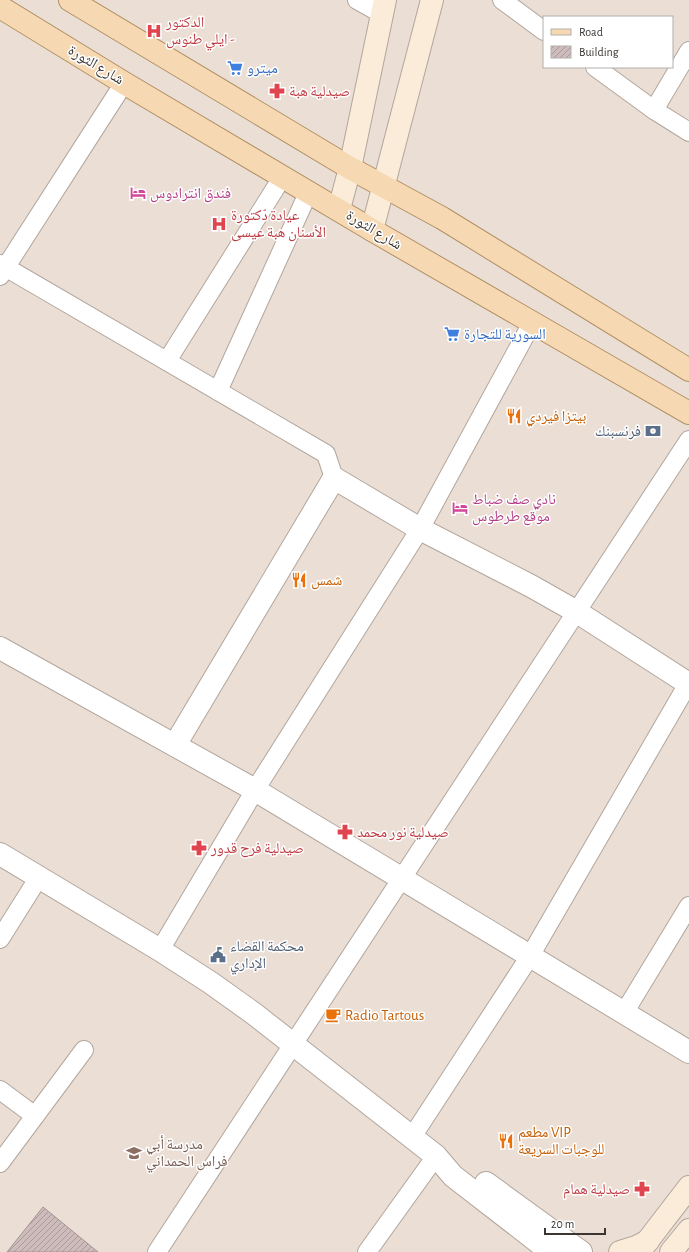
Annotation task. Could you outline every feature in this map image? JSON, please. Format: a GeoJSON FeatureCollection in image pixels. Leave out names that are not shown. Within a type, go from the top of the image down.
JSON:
{"type":"FeatureCollection","features":[{"type":"Feature","properties":{"kind":"main road"},"geometry":{"type":"LineString","coordinates":[[70,0],[350,168],[442,218],[689,370]]}},
{"type":"Feature","properties":{"kind":"main road"},"geometry":{"type":"LineString","coordinates":[[372,230],[432,0]]}},
{"type":"Feature","properties":{"kind":"main road","name":"شارع الثورة"},"geometry":{"type":"LineString","coordinates":[[0,7],[124,83],[339,209],[372,230],[689,413]]}},
{"type":"Feature","properties":{"kind":"main road"},"geometry":{"type":"LineString","coordinates":[[339,209],[350,168],[384,7]]}},
{"type":"Feature","properties":{"kind":"main road"},"geometry":{"type":"LineString","coordinates":[[620,1252],[636,1247],[643,1247],[689,1187]]}},
{"type":"Feature","properties":{"kind":"main road"},"geometry":{"type":"LineString","coordinates":[[671,1252],[689,1230]]}},
{"type":"Feature","properties":{"kind":"street"},"geometry":{"type":"LineString","coordinates":[[357,0],[384,7]]}},
{"type":"Feature","properties":{"kind":"street"},"geometry":{"type":"LineString","coordinates":[[502,0],[543,29]]}},
{"type":"Feature","properties":{"kind":"street"},"geometry":{"type":"LineString","coordinates":[[654,110],[689,51]]}},
{"type":"Feature","properties":{"kind":"street"},"geometry":{"type":"LineString","coordinates":[[596,68],[654,110],[689,132]]}},
{"type":"Feature","properties":{"kind":"street"},"geometry":{"type":"LineString","coordinates":[[124,83],[2,269],[167,361],[326,454],[334,478],[420,529],[531,586],[577,612],[689,683],[530,956],[412,1137]]}},
{"type":"Feature","properties":{"kind":"street"},"geometry":{"type":"LineString","coordinates":[[167,361],[283,176]]}},
{"type":"Feature","properties":{"kind":"street"},"geometry":{"type":"LineString","coordinates":[[218,391],[308,191]]}},
{"type":"Feature","properties":{"kind":"street"},"geometry":{"type":"LineString","coordinates":[[160,950],[255,790],[420,529],[532,323]]}},
{"type":"Feature","properties":{"kind":"street"},"geometry":{"type":"LineString","coordinates":[[157,1252],[689,440]]}},
{"type":"Feature","properties":{"kind":"street"},"geometry":{"type":"LineString","coordinates":[[175,745],[334,478]]}},
{"type":"Feature","properties":{"kind":"street"},"geometry":{"type":"LineString","coordinates":[[0,648],[255,790],[689,1052]]}},
{"type":"Feature","properties":{"kind":"street"},"geometry":{"type":"LineString","coordinates":[[0,854],[212,983],[293,1044],[436,1156],[453,1176],[551,1252]]}},
{"type":"Feature","properties":{"kind":"street"},"geometry":{"type":"LineString","coordinates":[[0,939],[39,877]]}},
{"type":"Feature","properties":{"kind":"street"},"geometry":{"type":"LineString","coordinates":[[624,1013],[689,906]]}},
{"type":"Feature","properties":{"kind":"street"},"geometry":{"type":"LineString","coordinates":[[0,1163],[84,1050]]}},
{"type":"Feature","properties":{"kind":"street"},"geometry":{"type":"LineString","coordinates":[[0,1090],[35,1116]]}},
{"type":"Feature","properties":{"kind":"street"},"geometry":{"type":"LineString","coordinates":[[367,1252],[436,1156]]}},
{"type":"Feature","properties":{"kind":"street"},"geometry":{"type":"LineString","coordinates":[[436,1156],[448,1158],[460,1164],[580,1252]]}},
{"type":"Feature","properties":{"kind":"building"},"geometry":{"type":"Polygon","coordinates":[[[43,1207],[98,1252],[7,1252],[43,1207]]]}},
{"type":"Feature","properties":{"kind":"place","name":"الدكتور ايلي طنوس -"},"geometry":{"type":"Point","coordinates":[154,31]}},
{"type":"Feature","properties":{"kind":"place","name":"ميترو"},"geometry":{"type":"Point","coordinates":[235,68]}},
{"type":"Feature","properties":{"kind":"place","name":"صيدلية هبة"},"geometry":{"type":"Point","coordinates":[277,91]}},
{"type":"Feature","properties":{"kind":"place","name":"فندق انترادوس"},"geometry":{"type":"Point","coordinates":[138,193]}},
{"type":"Feature","properties":{"kind":"place","name":"عيادة دّكتورة الأسنان هبة عيسى"},"geometry":{"type":"Point","coordinates":[219,224]}},
{"type":"Feature","properties":{"kind":"place","name":"السورية للتجارة"},"geometry":{"type":"Point","coordinates":[452,334]}},
{"type":"Feature","properties":{"kind":"place","name":"بيتزا فيردي"},"geometry":{"type":"Point","coordinates":[514,416]}},
{"type":"Feature","properties":{"kind":"place","name":"فرنسبنك"},"geometry":{"type":"Point","coordinates":[653,431]}},
{"type":"Feature","properties":{"kind":"place","name":"نادي صف ضباط موقع طرطوس"},"geometry":{"type":"Point","coordinates":[460,508]}},
{"type":"Feature","properties":{"kind":"place","name":"شمس"},"geometry":{"type":"Point","coordinates":[299,580]}},
{"type":"Feature","properties":{"kind":"place","name":"صيدلية نور محمد"},"geometry":{"type":"Point","coordinates":[345,832]}},
{"type":"Feature","properties":{"kind":"place","name":"صيدلية فرح قدور"},"geometry":{"type":"Point","coordinates":[199,848]}},
{"type":"Feature","properties":{"kind":"place","name":"محكمة القضاء الإداري"},"geometry":{"type":"Point","coordinates":[218,955]}},
{"type":"Feature","properties":{"kind":"place","name":"Radio Tartous"},"geometry":{"type":"Point","coordinates":[333,1015]}},
{"type":"Feature","properties":{"kind":"place","name":"مطعم VIP للوجبات السريعة"},"geometry":{"type":"Point","coordinates":[506,1141]}},
{"type":"Feature","properties":{"kind":"place","name":"مدرسة أبي فراس الحمداني"},"geometry":{"type":"Point","coordinates":[134,1153]}},
{"type":"Feature","properties":{"kind":"place","name":"صيدلية همام"},"geometry":{"type":"Point","coordinates":[642,1189]}}]}
